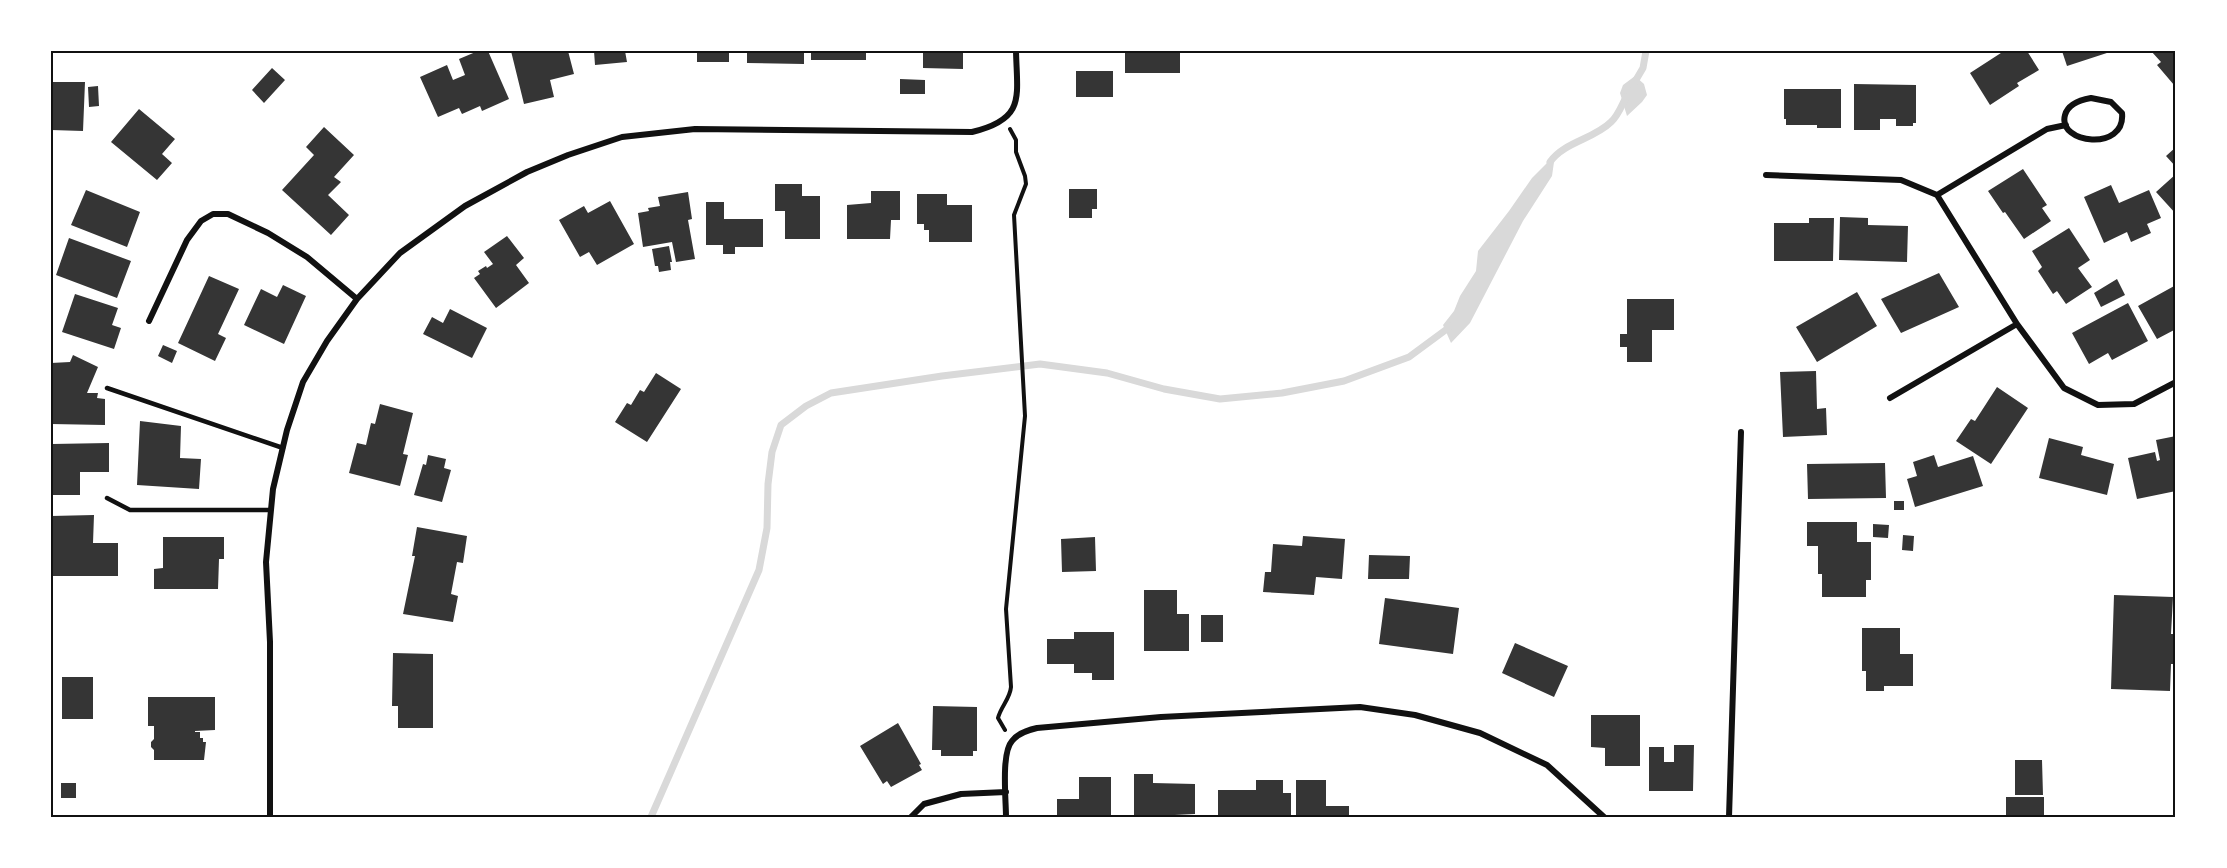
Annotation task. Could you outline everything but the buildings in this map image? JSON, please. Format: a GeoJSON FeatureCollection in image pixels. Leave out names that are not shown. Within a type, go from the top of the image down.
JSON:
{"type":"FeatureCollection","features":[{"type":"Feature","properties":{"kind":"street"},"geometry":{"type":"LineString","coordinates":[[270,817],[270,642],[266,562],[273,489],[303,382],[327,341],[357,298],[400,254],[465,206],[527,172],[622,137],[695,129],[972,132],[990,127],[1005,118],[1017,102],[1016,51]]}},
{"type":"Feature","properties":{"kind":"street"},"geometry":{"type":"LineString","coordinates":[[2101,99],[2118,107],[2122,113],[2123,122],[2118,131],[2109,137],[2097,140],[2074,135],[2066,125],[2066,112],[2081,100],[2101,99]]}},
{"type":"Feature","properties":{"kind":"street"},"geometry":{"type":"LineString","coordinates":[[1937,195],[2047,129],[2066,125]]}},
{"type":"Feature","properties":{"kind":"street"},"geometry":{"type":"LineString","coordinates":[[1766,175],[1901,180],[1937,195],[2017,324],[2064,388],[2098,405],[2134,404],[2176,382]]}},
{"type":"Feature","properties":{"kind":"street"},"geometry":{"type":"LineString","coordinates":[[149,321],[187,240],[201,221],[213,214],[228,214],[268,233],[307,257],[357,298]]}},
{"type":"Feature","properties":{"kind":"street"},"geometry":{"type":"LineString","coordinates":[[1890,398],[2017,324]]}},
{"type":"Feature","properties":{"kind":"street"},"geometry":{"type":"LineString","coordinates":[[1729,817],[1741,432]]}},
{"type":"Feature","properties":{"kind":"street"},"geometry":{"type":"LineString","coordinates":[[1006,817],[1006,752],[1011,741],[1024,731],[1149,718],[1360,707],[1415,715],[1480,733],[1547,765],[1604,817]]}},
{"type":"Feature","properties":{"kind":"street"},"geometry":{"type":"LineString","coordinates":[[911,817],[924,804],[961,794],[1006,792]]}},
{"type":"Feature","properties":{"kind":"lane"},"geometry":{"type":"LineString","coordinates":[[107,388],[283,448]]}},
{"type":"Feature","properties":{"kind":"lane"},"geometry":{"type":"LineString","coordinates":[[107,498],[130,510],[271,510]]}},
{"type":"Feature","properties":{"kind":"path"},"geometry":{"type":"LineString","coordinates":[[1011,741],[998,718],[1011,694],[1006,609],[1024,416],[1014,215],[1026,184],[1016,152],[1016,140]]}},
{"type":"Feature","properties":{"kind":"shaded area"},"geometry":{"type":"Polygon","coordinates":[[[1635,76],[1644,84],[1647,95],[1627,116],[1620,93],[1623,85],[1635,76]]]}},
{"type":"Feature","properties":{"kind":"shaded area"},"geometry":{"type":"Polygon","coordinates":[[[1555,155],[1552,176],[1523,221],[1470,323],[1451,343],[1443,325],[1454,311],[1460,296],[1476,271],[1478,251],[1532,178],[1555,155]]]}},
{"type":"Feature","properties":{"kind":"waterway"},"geometry":{"type":"LineString","coordinates":[[1633,85],[1643,68],[1646,51]]}},
{"type":"Feature","properties":{"kind":"waterway"},"geometry":{"type":"LineString","coordinates":[[1550,162],[1563,150],[1604,128],[1618,114],[1626,97]]}},
{"type":"Feature","properties":{"kind":"waterway"},"geometry":{"type":"LineString","coordinates":[[651,817],[759,570],[767,528],[768,484],[772,452],[781,425],[806,406],[831,393],[1040,364],[1107,373],[1164,389],[1220,399],[1282,393],[1344,381],[1409,357],[1451,326]]}}]}
